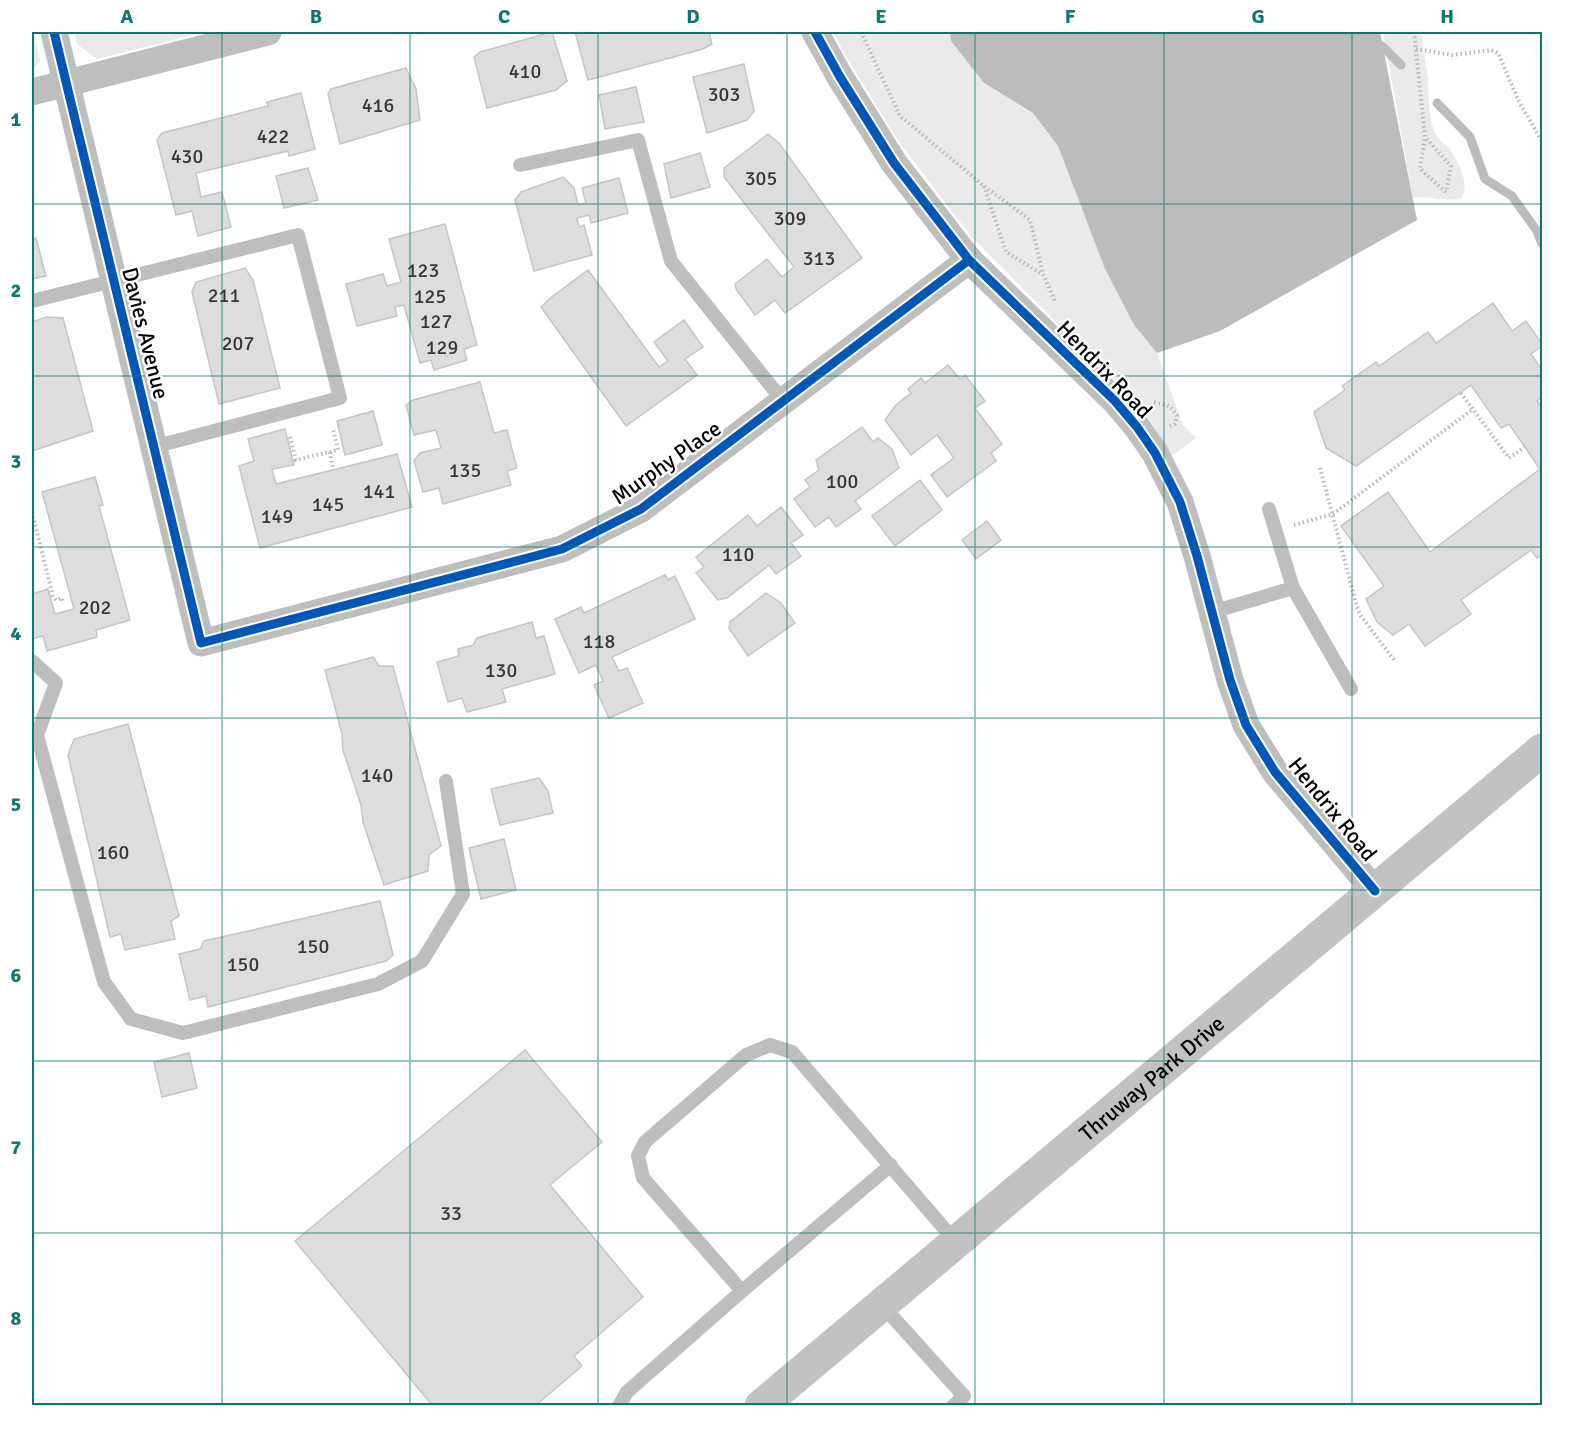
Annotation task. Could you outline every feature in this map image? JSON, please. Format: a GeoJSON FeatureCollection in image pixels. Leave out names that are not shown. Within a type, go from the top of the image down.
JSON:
{"type":"FeatureCollection","features":[{"type":"Feature","properties":{"kind":"main road","name":"Thruway Park Drive"},"geometry":{"type":"LineString","coordinates":[[760,1406],[1542,750]]}},
{"type":"Feature","properties":{"kind":"street","name":"Davies Avenue"},"geometry":{"type":"LineString","coordinates":[[54,32],[201,643]]}},
{"type":"Feature","properties":{"kind":"street"},"geometry":{"type":"LineString","coordinates":[[32,92],[268,32]]}},
{"type":"Feature","properties":{"kind":"street","name":"Hendrix Road"},"geometry":{"type":"LineString","coordinates":[[815,32],[840,77],[894,163],[969,260],[1114,401],[1137,427],[1155,453],[1180,502],[1230,680],[1246,725],[1275,772],[1375,891]]}},
{"type":"Feature","properties":{"kind":"street","name":"Murphy Place"},"geometry":{"type":"LineString","coordinates":[[201,643],[562,549],[641,509],[969,260]]}},
{"type":"Feature","properties":{"kind":"lane"},"geometry":{"type":"LineString","coordinates":[[520,165],[638,140],[671,261],[783,401]]}},
{"type":"Feature","properties":{"kind":"lane"},"geometry":{"type":"LineString","coordinates":[[32,301],[298,235],[340,398],[153,447]]}},
{"type":"Feature","properties":{"kind":"lane"},"geometry":{"type":"LineString","coordinates":[[1269,509],[1293,588],[1351,689]]}},
{"type":"Feature","properties":{"kind":"lane"},"geometry":{"type":"LineString","coordinates":[[1212,612],[1293,588]]}},
{"type":"Feature","properties":{"kind":"lane"},"geometry":{"type":"LineString","coordinates":[[32,661],[56,683],[37,735],[104,982],[131,1019],[183,1033],[378,984],[422,962],[463,894],[446,781]]}},
{"type":"Feature","properties":{"kind":"lane"},"geometry":{"type":"LineString","coordinates":[[742,1291],[644,1178],[638,1156],[645,1142],[746,1055],[770,1044],[792,1052],[956,1242]]}},
{"type":"Feature","properties":{"kind":"lane"},"geometry":{"type":"LineString","coordinates":[[619,1406],[627,1392],[891,1165]]}},
{"type":"Feature","properties":{"kind":"lane"},"geometry":{"type":"LineString","coordinates":[[881,1304],[964,1396],[953,1406]]}},
{"type":"Feature","properties":{"kind":"path"},"geometry":{"type":"LineString","coordinates":[[861,32],[900,116],[984,186],[1030,220],[1043,274],[1057,306]]}},
{"type":"Feature","properties":{"kind":"path"},"geometry":{"type":"LineString","coordinates":[[1414,32],[1425,137],[1420,169],[1446,192],[1450,165],[1425,137]]}},
{"type":"Feature","properties":{"kind":"path"},"geometry":{"type":"LineString","coordinates":[[1416,48],[1452,56],[1491,50],[1498,53],[1519,102],[1542,141]]}},
{"type":"Feature","properties":{"kind":"path"},"geometry":{"type":"LineString","coordinates":[[984,186],[1006,252],[1043,274]]}},
{"type":"Feature","properties":{"kind":"path"},"geometry":{"type":"LineString","coordinates":[[1461,393],[1509,458],[1525,447]]}},
{"type":"Feature","properties":{"kind":"path"},"geometry":{"type":"LineString","coordinates":[[1147,395],[1155,403]]}},
{"type":"Feature","properties":{"kind":"path"},"geometry":{"type":"LineString","coordinates":[[1276,531],[1333,514],[1473,409]]}},
{"type":"Feature","properties":{"kind":"path"},"geometry":{"type":"LineString","coordinates":[[290,437],[296,460],[338,450],[333,428]]}},
{"type":"Feature","properties":{"kind":"path"},"geometry":{"type":"LineString","coordinates":[[330,452],[333,470]]}},
{"type":"Feature","properties":{"kind":"path"},"geometry":{"type":"LineString","coordinates":[[1320,468],[1357,607],[1361,616],[1394,660]]}},
{"type":"Feature","properties":{"kind":"path"},"geometry":{"type":"LineString","coordinates":[[32,512],[53,596],[57,600],[62,598],[63,602]]}},
{"type":"Feature","properties":{"kind":"shaded area"},"geometry":{"type":"Polygon","coordinates":[[[32,32],[34,32],[40,61],[32,71],[32,32]]]}},
{"type":"Feature","properties":{"kind":"shaded area"},"geometry":{"type":"Polygon","coordinates":[[[74,32],[204,32],[97,59],[77,44],[74,32]]]}},
{"type":"Feature","properties":{"kind":"shaded area"},"geometry":{"type":"Polygon","coordinates":[[[833,32],[950,32],[951,41],[984,83],[1033,113],[1058,146],[1105,269],[1134,325],[1157,353],[1183,425],[1196,438],[1172,456],[1145,412],[970,235],[897,139],[833,32]]]}},
{"type":"Feature","properties":{"kind":"shaded area"},"geometry":{"type":"Polygon","coordinates":[[[950,32],[1380,32],[1417,220],[1220,331],[1157,353],[1134,325],[1105,269],[1058,146],[1033,113],[984,83],[951,41],[950,32]]]}},
{"type":"Feature","properties":{"kind":"shaded area"},"geometry":{"type":"Polygon","coordinates":[[[1383,32],[1422,32],[1432,124],[1439,138],[1452,152],[1462,172],[1465,186],[1462,198],[1450,200],[1413,198],[1383,32]]]}},
{"type":"Feature","properties":{"kind":"building"},"geometry":{"type":"Polygon","coordinates":[[[552,32],[567,81],[556,90],[487,108],[474,57],[480,52],[552,32]]]}},
{"type":"Feature","properties":{"kind":"building"},"geometry":{"type":"Polygon","coordinates":[[[575,32],[709,32],[712,44],[703,49],[588,80],[575,32]]]}},
{"type":"Feature","properties":{"kind":"building"},"geometry":{"type":"Polygon","coordinates":[[[744,64],[754,111],[747,120],[707,133],[693,77],[744,64]]]}},
{"type":"Feature","properties":{"kind":"building"},"geometry":{"type":"Polygon","coordinates":[[[406,68],[416,89],[420,120],[340,144],[328,94],[331,89],[406,68]]]}},
{"type":"Feature","properties":{"kind":"building"},"geometry":{"type":"Polygon","coordinates":[[[636,87],[644,122],[605,129],[599,95],[636,87]]]}},
{"type":"Feature","properties":{"kind":"building"},"geometry":{"type":"Polygon","coordinates":[[[301,93],[315,149],[289,156],[288,151],[196,173],[201,197],[222,192],[231,227],[198,236],[192,211],[176,215],[157,140],[162,133],[268,106],[267,102],[301,93]]]}},
{"type":"Feature","properties":{"kind":"building"},"geometry":{"type":"Polygon","coordinates":[[[768,134],[779,143],[862,258],[785,313],[775,300],[755,315],[736,289],[735,284],[767,259],[782,277],[794,267],[724,177],[724,168],[768,134]]]}},
{"type":"Feature","properties":{"kind":"building"},"geometry":{"type":"Polygon","coordinates":[[[700,153],[710,187],[671,198],[664,164],[700,153]]]}},
{"type":"Feature","properties":{"kind":"building"},"geometry":{"type":"Polygon","coordinates":[[[308,168],[318,200],[284,208],[276,176],[308,168]]]}},
{"type":"Feature","properties":{"kind":"building"},"geometry":{"type":"Polygon","coordinates":[[[563,177],[574,188],[578,205],[586,203],[582,188],[619,178],[628,213],[591,223],[589,215],[577,218],[579,227],[584,225],[592,255],[534,271],[515,200],[521,192],[563,177]]]}},
{"type":"Feature","properties":{"kind":"building"},"geometry":{"type":"Polygon","coordinates":[[[445,224],[477,345],[464,349],[467,360],[434,370],[431,360],[420,363],[404,305],[395,307],[397,316],[357,326],[346,284],[383,274],[387,286],[401,282],[389,239],[445,224]]]}},
{"type":"Feature","properties":{"kind":"building"},"geometry":{"type":"Polygon","coordinates":[[[36,238],[46,276],[32,279],[32,240],[36,238]]]}},
{"type":"Feature","properties":{"kind":"building"},"geometry":{"type":"Polygon","coordinates":[[[245,268],[253,280],[280,388],[219,404],[192,292],[196,282],[245,268]]]}},
{"type":"Feature","properties":{"kind":"building"},"geometry":{"type":"Polygon","coordinates":[[[588,270],[659,367],[668,361],[654,342],[684,320],[703,347],[685,359],[697,375],[626,426],[541,307],[588,270]]]}},
{"type":"Feature","properties":{"kind":"building"},"geometry":{"type":"Polygon","coordinates":[[[1493,303],[1512,331],[1526,321],[1542,344],[1531,354],[1542,370],[1542,397],[1537,401],[1542,408],[1542,555],[1537,558],[1531,550],[1461,600],[1471,614],[1425,646],[1409,624],[1393,635],[1377,622],[1366,599],[1384,586],[1341,526],[1388,492],[1430,552],[1540,469],[1509,424],[1501,428],[1471,385],[1356,466],[1326,448],[1314,412],[1345,390],[1342,386],[1376,362],[1379,366],[1428,332],[1436,343],[1493,303]]]}},
{"type":"Feature","properties":{"kind":"building"},"geometry":{"type":"Polygon","coordinates":[[[47,317],[63,318],[93,431],[32,451],[32,322],[47,317]]]}},
{"type":"Feature","properties":{"kind":"building"},"geometry":{"type":"Polygon","coordinates":[[[948,365],[960,379],[965,375],[985,401],[975,408],[1002,444],[991,453],[996,461],[947,497],[931,475],[954,458],[937,435],[911,455],[885,420],[896,405],[911,393],[908,389],[921,378],[925,383],[948,365]]]}},
{"type":"Feature","properties":{"kind":"building"},"geometry":{"type":"Polygon","coordinates":[[[480,382],[494,433],[507,430],[517,468],[507,471],[511,485],[443,504],[439,488],[423,492],[414,461],[420,453],[441,448],[436,430],[414,435],[406,405],[413,400],[480,382]]]}},
{"type":"Feature","properties":{"kind":"building"},"geometry":{"type":"Polygon","coordinates":[[[373,411],[382,445],[345,455],[337,421],[373,411]]]}},
{"type":"Feature","properties":{"kind":"building"},"geometry":{"type":"Polygon","coordinates":[[[862,427],[873,442],[878,438],[892,449],[899,468],[855,501],[861,509],[836,527],[829,517],[815,527],[794,499],[810,487],[805,480],[819,470],[816,460],[862,427]]]}},
{"type":"Feature","properties":{"kind":"building"},"geometry":{"type":"Polygon","coordinates":[[[285,429],[294,465],[272,469],[276,484],[397,454],[412,507],[260,548],[239,466],[254,461],[248,439],[285,429]]]}},
{"type":"Feature","properties":{"kind":"building"},"geometry":{"type":"Polygon","coordinates":[[[95,477],[103,505],[99,506],[130,620],[96,630],[97,637],[47,651],[43,636],[32,639],[32,594],[48,589],[55,614],[74,609],[42,492],[95,477]]]}},
{"type":"Feature","properties":{"kind":"building"},"geometry":{"type":"Polygon","coordinates":[[[920,480],[942,510],[895,546],[872,516],[920,480]]]}},
{"type":"Feature","properties":{"kind":"building"},"geometry":{"type":"Polygon","coordinates":[[[781,507],[803,535],[791,543],[801,556],[776,574],[769,565],[727,598],[718,600],[696,573],[704,567],[696,557],[748,515],[757,526],[781,507]]]}},
{"type":"Feature","properties":{"kind":"building"},"geometry":{"type":"Polygon","coordinates":[[[987,521],[1001,540],[976,559],[962,540],[987,521]]]}},
{"type":"Feature","properties":{"kind":"building"},"geometry":{"type":"Polygon","coordinates":[[[665,575],[668,580],[675,576],[695,619],[612,657],[619,671],[627,668],[643,703],[609,718],[594,685],[603,681],[596,665],[579,673],[555,619],[581,607],[584,613],[665,575]]]}},
{"type":"Feature","properties":{"kind":"building"},"geometry":{"type":"Polygon","coordinates":[[[766,593],[781,603],[795,623],[748,656],[729,628],[730,622],[766,593]]]}},
{"type":"Feature","properties":{"kind":"building"},"geometry":{"type":"Polygon","coordinates":[[[532,622],[536,638],[544,636],[555,674],[502,689],[506,702],[467,712],[462,698],[448,702],[437,662],[459,656],[458,649],[473,645],[477,638],[532,622]]]}},
{"type":"Feature","properties":{"kind":"building"},"geometry":{"type":"Polygon","coordinates":[[[373,657],[379,666],[393,666],[441,846],[429,855],[428,871],[384,885],[343,750],[342,734],[325,670],[373,657]]]}},
{"type":"Feature","properties":{"kind":"building"},"geometry":{"type":"Polygon","coordinates":[[[128,724],[179,916],[171,921],[175,939],[125,950],[121,934],[110,937],[68,755],[74,739],[128,724]]]}},
{"type":"Feature","properties":{"kind":"building"},"geometry":{"type":"Polygon","coordinates":[[[539,778],[548,791],[553,813],[500,825],[491,789],[539,778]]]}},
{"type":"Feature","properties":{"kind":"building"},"geometry":{"type":"Polygon","coordinates":[[[504,839],[516,890],[481,899],[469,848],[504,839]]]}},
{"type":"Feature","properties":{"kind":"building"},"geometry":{"type":"Polygon","coordinates":[[[380,901],[393,955],[386,961],[208,1007],[206,996],[190,1000],[179,954],[200,949],[204,941],[380,901]]]}},
{"type":"Feature","properties":{"kind":"building"},"geometry":{"type":"Polygon","coordinates":[[[525,1050],[602,1142],[550,1185],[643,1297],[574,1356],[582,1366],[535,1406],[433,1406],[295,1241],[525,1050]]]}},
{"type":"Feature","properties":{"kind":"building"},"geometry":{"type":"Polygon","coordinates":[[[189,1053],[197,1088],[162,1097],[154,1062],[189,1053]]]}},
{"type":"Feature","properties":{"kind":"waterway"},"geometry":{"type":"LineString","coordinates":[[1382,46],[1401,65]]}},
{"type":"Feature","properties":{"kind":"waterway"},"geometry":{"type":"LineString","coordinates":[[1437,103],[1470,137],[1485,179],[1512,196],[1537,231],[1542,244]]}},
{"type":"Feature","properties":{"kind":"cycle path"},"geometry":{"type":"LineString","coordinates":[[54,32],[201,643],[562,549],[641,509],[969,260]]}},
{"type":"Feature","properties":{"kind":"cycle path"},"geometry":{"type":"LineString","coordinates":[[815,32],[840,77],[894,163],[969,260],[1115,401],[1155,453],[1180,502],[1230,680],[1246,725],[1275,772],[1375,891]]}}]}
